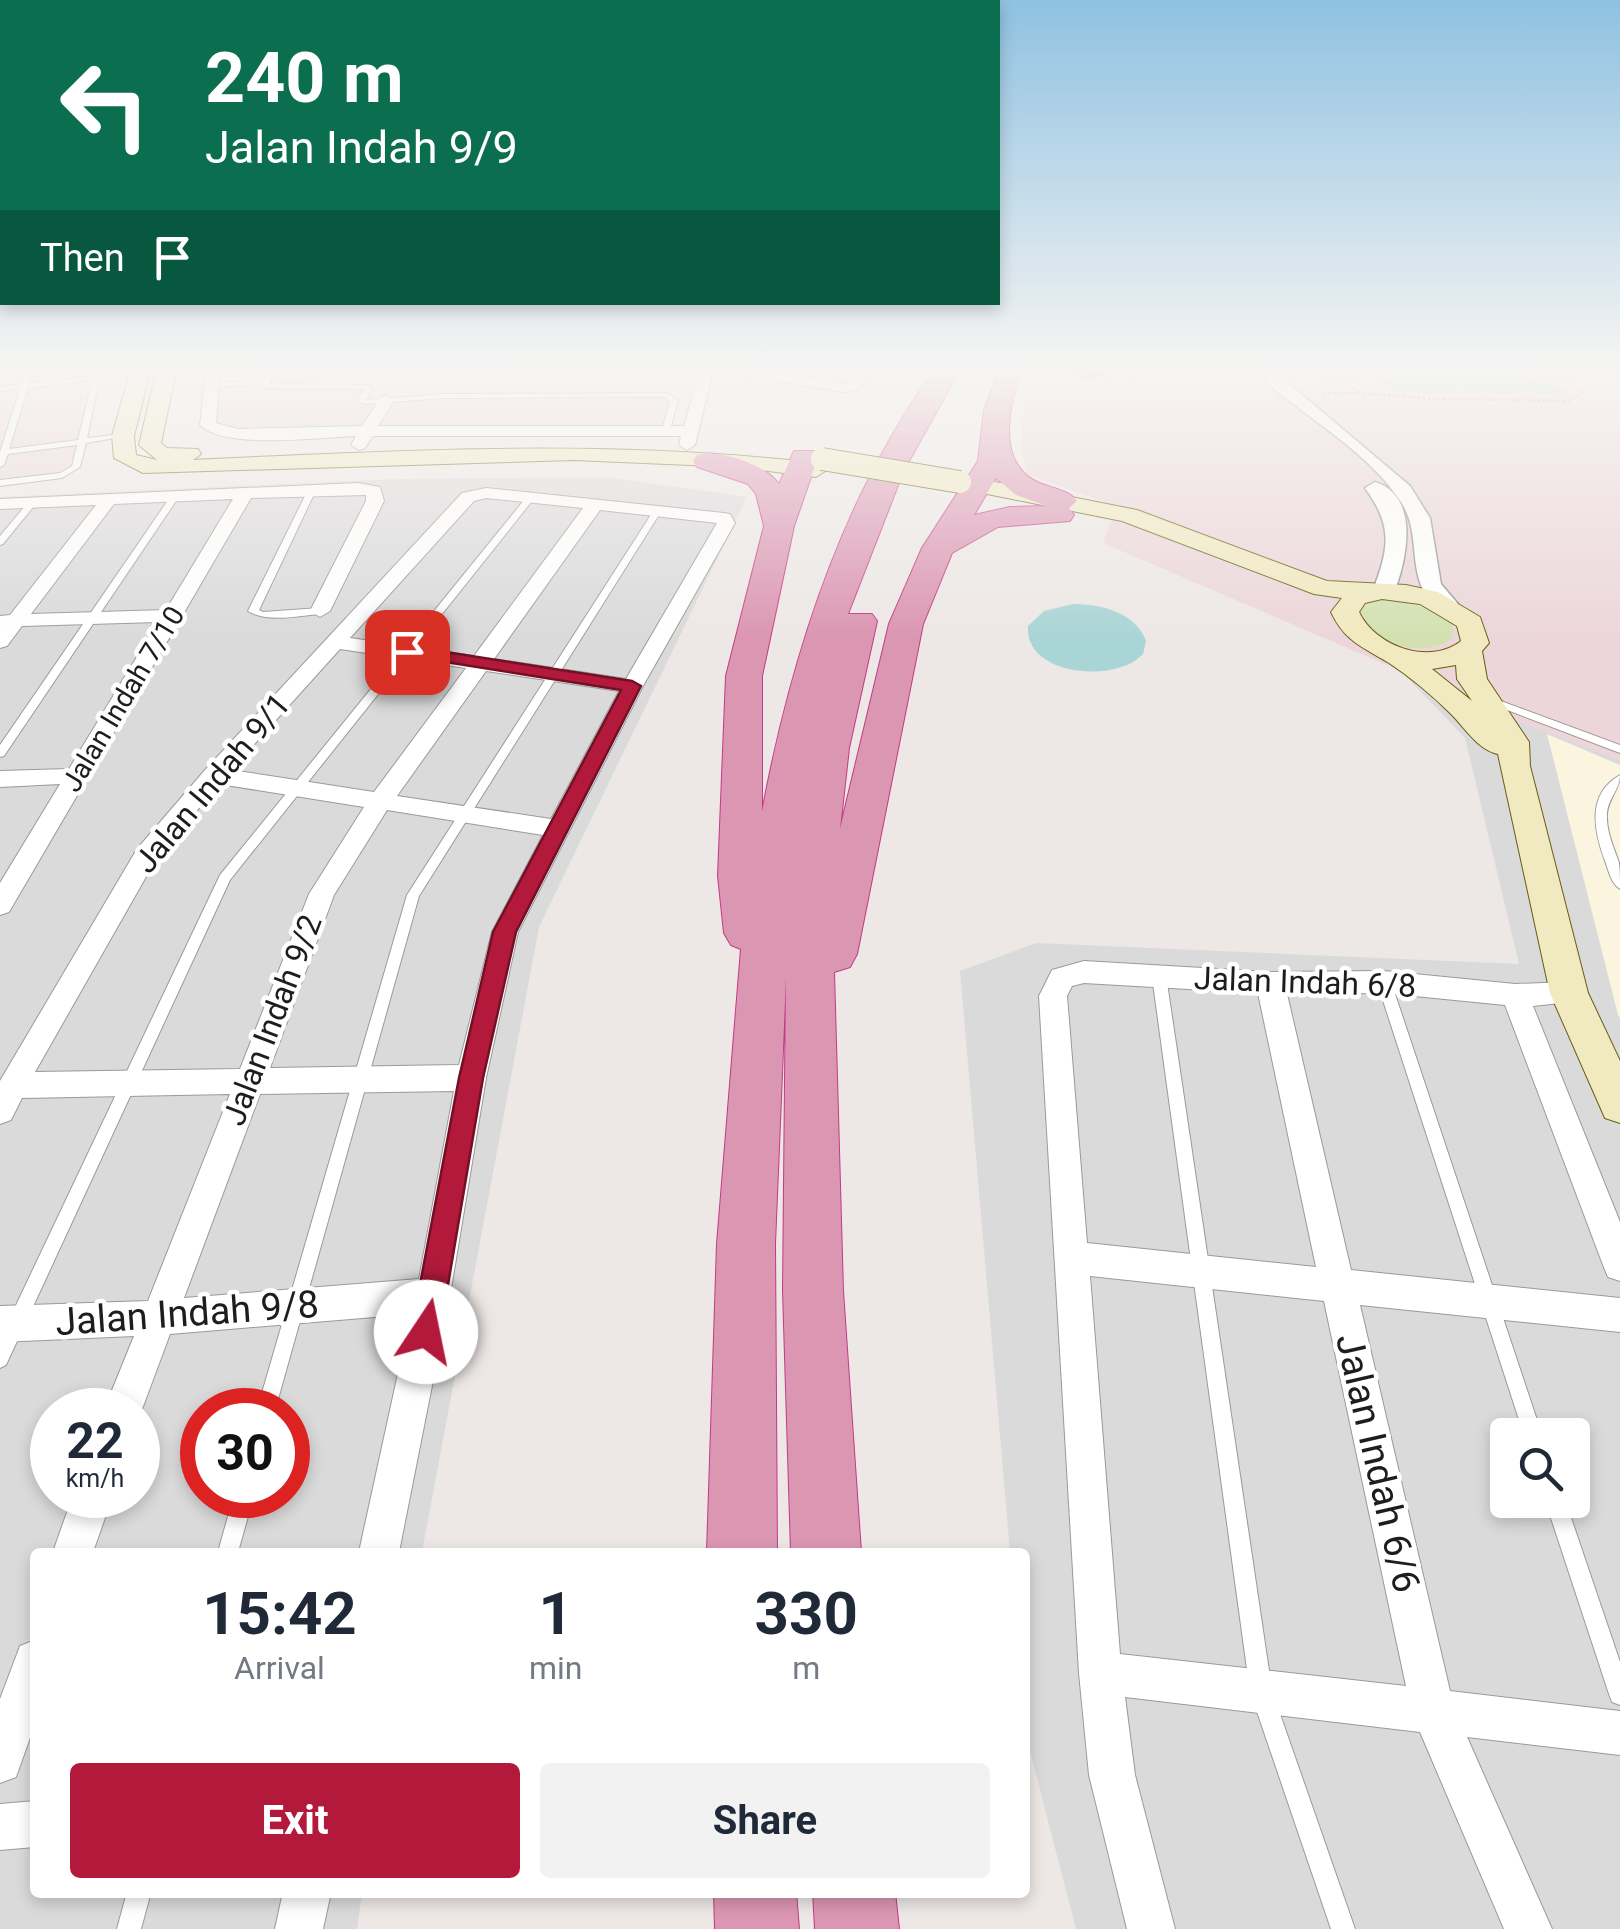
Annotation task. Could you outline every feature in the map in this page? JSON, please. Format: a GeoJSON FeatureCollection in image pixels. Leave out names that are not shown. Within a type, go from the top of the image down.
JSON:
{"type":"FeatureCollection","features":[{"type":"Feature","properties":{"kind":"highway"},"geometry":{"type":"LineString","coordinates":[[719,458],[764,480],[773,491],[779,526]]}},
{"type":"Feature","properties":{"kind":"highway"},"geometry":{"type":"LineString","coordinates":[[742,1548],[741,1346],[758,1016],[779,826],[811,671],[848,560],[893,458]]}},
{"type":"Feature","properties":{"kind":"highway"},"geometry":{"type":"LineString","coordinates":[[826,1548],[812,1309],[806,1000],[814,846],[830,736],[843,681],[897,514],[922,458]]}},
{"type":"Feature","properties":{"kind":"highway"},"geometry":{"type":"LineString","coordinates":[[809,1050],[906,624],[965,490],[993,458]]}},
{"type":"Feature","properties":{"kind":"highway"},"geometry":{"type":"LineString","coordinates":[[1001,458],[1014,481],[1060,508]]}},
{"type":"Feature","properties":{"kind":"highway"},"geometry":{"type":"LineString","coordinates":[[758,1016],[740,876],[744,676],[779,526],[810,464]]}},
{"type":"Feature","properties":{"kind":"highway"},"geometry":{"type":"LineString","coordinates":[[938,548],[964,527],[992,518],[1060,508]]}},
{"type":"Feature","properties":{"kind":"highway"},"geometry":{"type":"LineString","coordinates":[[755,1898],[757,1929]]}},
{"type":"Feature","properties":{"kind":"highway"},"geometry":{"type":"LineString","coordinates":[[854,1898],[857,1929]]}},
{"type":"Feature","properties":{"kind":"main road"},"geometry":{"type":"LineString","coordinates":[[125,458],[143,466],[234,458]]}},
{"type":"Feature","properties":{"kind":"main road"},"geometry":{"type":"LineString","coordinates":[[772,458],[1060,508],[1128,515],[1322,588],[1415,594],[1446,604],[1470,623],[1476,633],[1468,651],[1472,679],[1514,742],[1514,766],[1569,994],[1612,1071],[1620,1105]]}},
{"type":"Feature","properties":{"kind":"main road"},"geometry":{"type":"LineString","coordinates":[[1060,508],[1347,621],[1365,640],[1396,654],[1457,703],[1514,766]]}},
{"type":"Feature","properties":{"kind":"main road"},"geometry":{"type":"LineString","coordinates":[[1268,570],[1344,582],[1375,575],[1395,561]]}},
{"type":"Feature","properties":{"kind":"main road"},"geometry":{"type":"LineString","coordinates":[[1347,621],[1348,604],[1376,591]]}},
{"type":"Feature","properties":{"kind":"main road"},"geometry":{"type":"LineString","coordinates":[[1396,654],[1438,660],[1468,651]]}},
{"type":"Feature","properties":{"kind":"street"},"geometry":{"type":"LineString","coordinates":[[1342,458],[1398,518],[1395,561],[1376,591]]}},
{"type":"Feature","properties":{"kind":"street"},"geometry":{"type":"LineString","coordinates":[[1365,458],[1391,480],[1417,511],[1427,544],[1426,580],[1432,596],[1446,604]]}},
{"type":"Feature","properties":{"kind":"street"},"geometry":{"type":"LineString","coordinates":[[0,504],[246,492],[374,491],[376,501],[320,611]]}},
{"type":"Feature","properties":{"kind":"street","name":"Jalan Indah 7/10"},"geometry":{"type":"LineString","coordinates":[[0,905],[246,492]]}},
{"type":"Feature","properties":{"kind":"street","name":"Jalan Indah 9/1"},"geometry":{"type":"LineString","coordinates":[[7,1098],[146,855],[212,775],[476,493],[532,496]]}},
{"type":"Feature","properties":{"kind":"street"},"geometry":{"type":"LineString","coordinates":[[380,1548],[434,1295],[471,1078],[504,932],[632,686],[726,523],[724,518],[532,496]]}},
{"type":"Feature","properties":{"kind":"street"},"geometry":{"type":"LineString","coordinates":[[0,642],[8,621],[110,498]]}},
{"type":"Feature","properties":{"kind":"street","name":"Jalan Indah 9/2"},"geometry":{"type":"LineString","coordinates":[[131,1388],[322,894],[379,803],[597,502]]}},
{"type":"Feature","properties":{"kind":"street"},"geometry":{"type":"LineString","coordinates":[[1393,509],[1417,511]]}},
{"type":"Feature","properties":{"kind":"street"},"geometry":{"type":"LineString","coordinates":[[8,621],[172,616]]}},
{"type":"Feature","properties":{"kind":"street"},"geometry":{"type":"LineString","coordinates":[[334,642],[632,686]]}},
{"type":"Feature","properties":{"kind":"street"},"geometry":{"type":"LineString","coordinates":[[212,775],[558,829]]}},
{"type":"Feature","properties":{"kind":"street"},"geometry":{"type":"LineString","coordinates":[[0,779],[77,776]]}},
{"type":"Feature","properties":{"kind":"street","name":"Jalan Indah 6/8"},"geometry":{"type":"LineString","coordinates":[[1072,1258],[1053,996],[1062,978],[1084,972],[1270,983],[1384,982],[1515,995],[1569,994]]}},
{"type":"Feature","properties":{"kind":"street","name":"Jalan Indah 6/6"},"geometry":{"type":"LineString","coordinates":[[1270,983],[1434,1711],[1528,1929]]}},
{"type":"Feature","properties":{"kind":"street"},"geometry":{"type":"LineString","coordinates":[[1515,995],[1620,1265]]}},
{"type":"Feature","properties":{"kind":"street"},"geometry":{"type":"LineString","coordinates":[[7,1098],[128,1080],[358,1082],[471,1078]]}},
{"type":"Feature","properties":{"kind":"street"},"geometry":{"type":"LineString","coordinates":[[1151,1929],[1112,1775],[1100,1672],[1072,1258],[1338,1283],[1620,1316]]}},
{"type":"Feature","properties":{"kind":"street","name":"Jalan Indah 9/8"},"geometry":{"type":"LineString","coordinates":[[8,1324],[156,1318],[434,1295]]}},
{"type":"Feature","properties":{"kind":"street"},"geometry":{"type":"LineString","coordinates":[[74,1548],[85,1518]]}},
{"type":"Feature","properties":{"kind":"street"},"geometry":{"type":"LineString","coordinates":[[1100,1672],[1620,1733]]}},
{"type":"Feature","properties":{"kind":"street"},"geometry":{"type":"LineString","coordinates":[[0,1761],[30,1675]]}},
{"type":"Feature","properties":{"kind":"street"},"geometry":{"type":"LineString","coordinates":[[0,1828],[30,1825]]}},
{"type":"Feature","properties":{"kind":"street"},"geometry":{"type":"LineString","coordinates":[[299,1929],[305,1898]]}},
{"type":"Feature","properties":{"kind":"lane"},"geometry":{"type":"LineString","coordinates":[[0,483],[71,472],[78,458]]}},
{"type":"Feature","properties":{"kind":"lane"},"geometry":{"type":"LineString","coordinates":[[312,490],[253,611],[262,615],[320,611]]}},
{"type":"Feature","properties":{"kind":"lane"},"geometry":{"type":"LineString","coordinates":[[0,753],[176,495]]}},
{"type":"Feature","properties":{"kind":"lane"},"geometry":{"type":"LineString","coordinates":[[0,1359],[8,1324],[224,878],[532,496]]}},
{"type":"Feature","properties":{"kind":"lane"},"geometry":{"type":"LineString","coordinates":[[0,542],[34,501]]}},
{"type":"Feature","properties":{"kind":"lane"},"geometry":{"type":"LineString","coordinates":[[272,1388],[414,895],[658,510]]}},
{"type":"Feature","properties":{"kind":"lane"},"geometry":{"type":"LineString","coordinates":[[1488,699],[1620,749]]}},
{"type":"Feature","properties":{"kind":"lane"},"geometry":{"type":"LineString","coordinates":[[1620,780],[1606,796],[1598,819],[1620,884]]}},
{"type":"Feature","properties":{"kind":"lane"},"geometry":{"type":"LineString","coordinates":[[1159,976],[1261,1690],[1342,1929]]}},
{"type":"Feature","properties":{"kind":"lane"},"geometry":{"type":"LineString","coordinates":[[1384,982],[1528,1418]]}},
{"type":"Feature","properties":{"kind":"lane"},"geometry":{"type":"LineString","coordinates":[[229,1548],[238,1518]]}},
{"type":"Feature","properties":{"kind":"lane"},"geometry":{"type":"LineString","coordinates":[[1561,1518],[1620,1694]]}},
{"type":"Feature","properties":{"kind":"lane"},"geometry":{"type":"LineString","coordinates":[[129,1929],[137,1898]]}},
{"type":"Feature","properties":{"kind":"shaded area"},"geometry":{"type":"Polygon","coordinates":[[[0,458],[83,458],[81,467],[64,477],[0,485],[0,458]]]}},
{"type":"Feature","properties":{"kind":"shaded area"},"geometry":{"type":"Polygon","coordinates":[[[1023,458],[1620,458],[1620,760],[1520,722],[1103,543],[1117,506],[1026,474],[1023,458]]]}},
{"type":"Feature","properties":{"kind":"shaded area"},"geometry":{"type":"Polygon","coordinates":[[[606,477],[747,497],[539,927],[423,1548],[30,1548],[30,1898],[361,1898],[357,1929],[0,1929],[0,497],[396,479],[606,477]]]}},
{"type":"Feature","properties":{"kind":"shaded area"},"geometry":{"type":"Polygon","coordinates":[[[1399,669],[1620,760],[1620,1929],[1076,1929],[1030,1751],[1030,1548],[1010,1548],[960,971],[1036,943],[1519,964],[1465,738],[1399,669]]]}},
{"type":"Feature","properties":{"kind":"shaded area"},"geometry":{"type":"Polygon","coordinates":[[[1547,734],[1620,765],[1620,1018],[1618,1015],[1547,734]]]}},
{"type":"Feature","properties":{"kind":"green space"},"geometry":{"type":"Polygon","coordinates":[[[1371,597],[1416,599],[1452,621],[1453,637],[1426,648],[1404,647],[1384,640],[1370,630],[1357,609],[1371,597]]]}},
{"type":"Feature","properties":{"kind":"water"},"geometry":{"type":"Polygon","coordinates":[[[1073,604],[1106,608],[1134,623],[1146,641],[1143,654],[1130,663],[1094,672],[1056,665],[1040,656],[1031,643],[1028,626],[1044,611],[1073,604]]]}},
{"type":"Feature","properties":{"kind":"route"},"geometry":{"type":"LineString","coordinates":[[407,652],[632,686],[504,932],[471,1078],[426,1332]]}}]}
